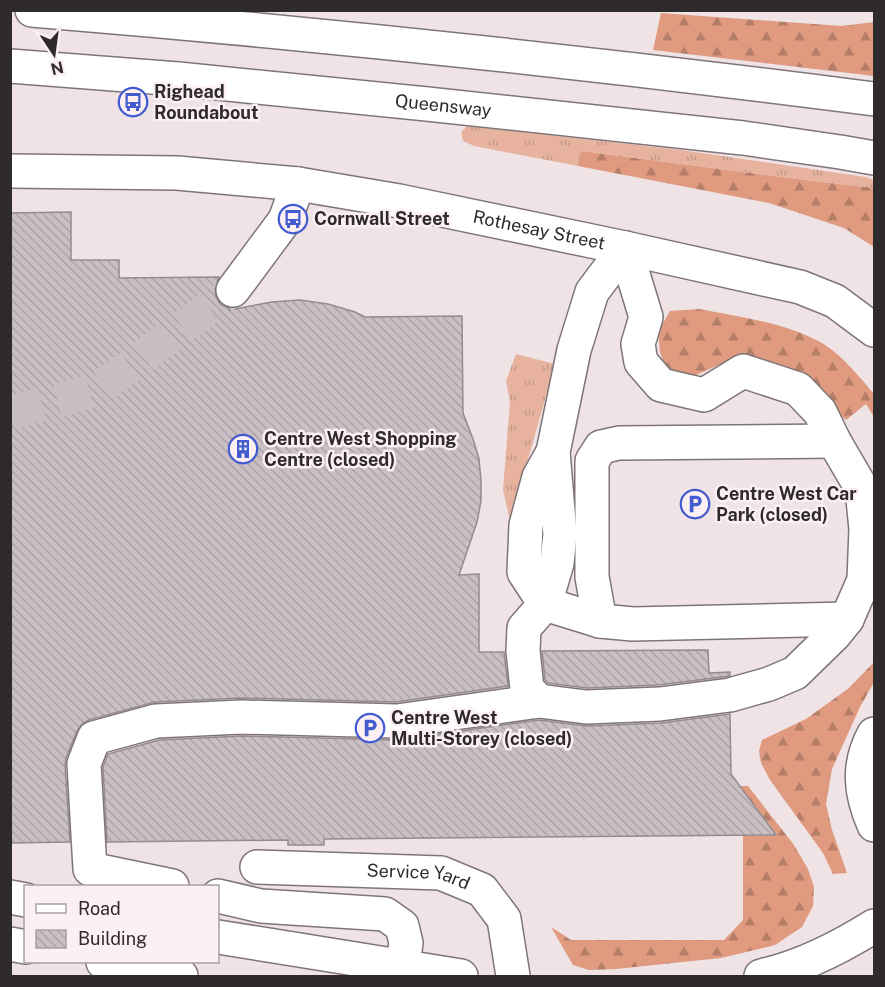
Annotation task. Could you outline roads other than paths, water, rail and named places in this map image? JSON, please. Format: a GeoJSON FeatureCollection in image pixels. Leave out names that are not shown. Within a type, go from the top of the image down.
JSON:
{"type":"FeatureCollection","features":[{"type":"Feature","properties":{"kind":"main road"},"geometry":{"type":"LineString","coordinates":[[32,10],[435,47],[874,99]]}},
{"type":"Feature","properties":{"kind":"main road","name":"Queensway"},"geometry":{"type":"LineString","coordinates":[[10,66],[178,79],[427,104],[742,138],[874,158]]}},
{"type":"Feature","properties":{"kind":"main road","name":"Rothesay Street"},"geometry":{"type":"LineString","coordinates":[[10,171],[177,173],[298,184],[399,201],[800,287],[835,301],[874,330]]}},
{"type":"Feature","properties":{"kind":"main road"},"geometry":{"type":"LineString","coordinates":[[233,291],[285,220],[298,184]]}},
{"type":"Feature","properties":{"kind":"main road"},"geometry":{"type":"LineString","coordinates":[[167,885],[90,869],[84,764],[94,738],[156,720],[241,717],[397,721],[539,701],[586,707],[618,706],[660,704],[730,695],[769,684],[795,672],[835,634],[847,619],[864,580],[866,529],[862,489],[820,412],[798,389],[743,371],[704,395],[661,385],[641,362],[638,344],[646,317],[625,248]]}},
{"type":"Feature","properties":{"kind":"main road"},"geometry":{"type":"LineString","coordinates":[[539,701],[527,689],[523,651],[524,628],[545,604],[557,563],[560,534],[553,452],[574,350],[592,292],[625,248]]}},
{"type":"Feature","properties":{"kind":"main road"},"geometry":{"type":"LineString","coordinates":[[600,621],[592,577],[591,528],[592,461],[601,447],[620,443],[834,441]]}},
{"type":"Feature","properties":{"kind":"main road"},"geometry":{"type":"LineString","coordinates":[[545,604],[600,621],[633,624],[847,619]]}},
{"type":"Feature","properties":{"kind":"main road"},"geometry":{"type":"LineString","coordinates":[[874,734],[862,767],[863,789],[874,825]]}},
{"type":"Feature","properties":{"kind":"main road","name":"Service Yard"},"geometry":{"type":"LineString","coordinates":[[257,867],[441,873],[461,881],[482,890],[504,920],[513,976]]}},
{"type":"Feature","properties":{"kind":"main road"},"geometry":{"type":"LineString","coordinates":[[219,896],[261,906],[385,914],[402,926],[406,943],[402,972]]}},
{"type":"Feature","properties":{"kind":"main road"},"geometry":{"type":"LineString","coordinates":[[761,976],[816,958],[850,942],[874,926]]}},
{"type":"Feature","properties":{"kind":"main road"},"geometry":{"type":"LineString","coordinates":[[219,937],[402,972],[461,976]]}},
{"type":"Feature","properties":{"kind":"main road"},"geometry":{"type":"LineString","coordinates":[[109,963],[181,976]]}},
{"type":"Feature","properties":{"kind":"tunnel"},"geometry":{"type":"LineString","coordinates":[[10,413],[97,390],[233,290]]}},
{"type":"Feature","properties":{"kind":"place","name":"Righead Roundabout"},"geometry":{"type":"Point","coordinates":[133,102]}},
{"type":"Feature","properties":{"kind":"place","name":"Cornwall Street"},"geometry":{"type":"Point","coordinates":[293,219]}},
{"type":"Feature","properties":{"kind":"place","name":"Centre West Shopping Centre (closed)"},"geometry":{"type":"Point","coordinates":[243,449]}},
{"type":"Feature","properties":{"kind":"place","name":"Centre West Car Park (closed)"},"geometry":{"type":"Point","coordinates":[695,504]}},
{"type":"Feature","properties":{"kind":"place","name":"Centre West Multi-Storey (closed)"},"geometry":{"type":"Point","coordinates":[370,728]}}]}
